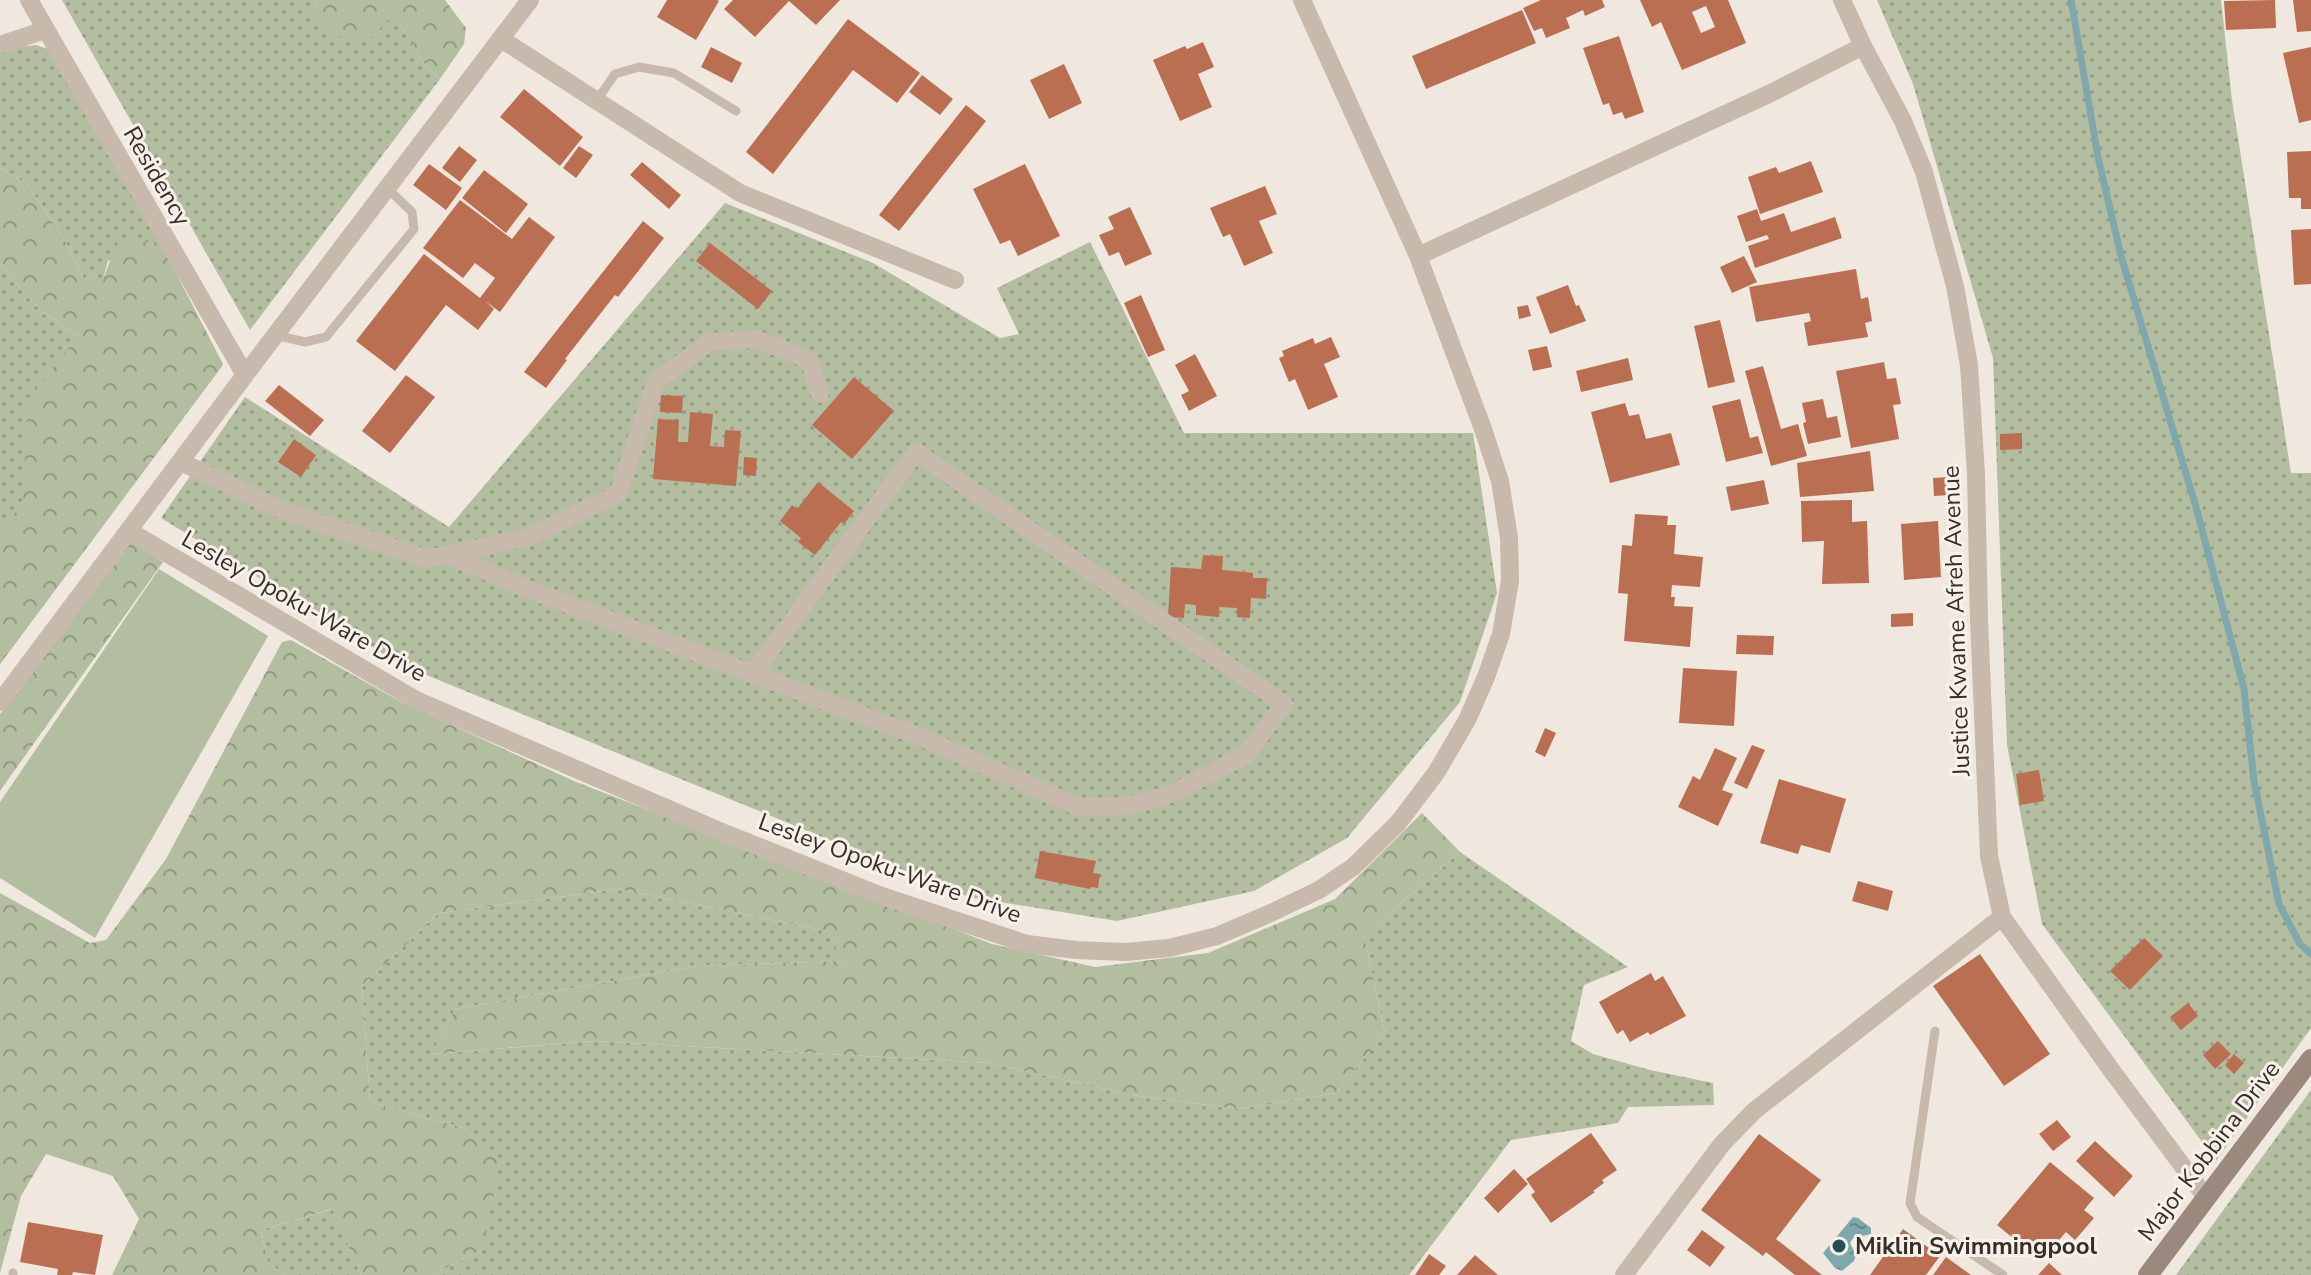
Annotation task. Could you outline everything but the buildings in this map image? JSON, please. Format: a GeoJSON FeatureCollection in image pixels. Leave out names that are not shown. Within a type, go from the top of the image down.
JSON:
{"type":"FeatureCollection","features":[{"type":"Feature","properties":{"kind":"street","name":"Residency"},"geometry":{"type":"LineString","coordinates":[[29,0],[245,375]]}},
{"type":"Feature","properties":{"kind":"street"},"geometry":{"type":"LineString","coordinates":[[0,702],[530,0]]}},
{"type":"Feature","properties":{"kind":"street","name":"Lesley Opoku-Ware Drive"},"geometry":{"type":"LineString","coordinates":[[129,531],[416,700],[722,832],[882,896],[1027,944],[1076,950],[1125,952],[1169,948],[1217,936],[1273,912],[1319,890],[1353,867],[1398,823],[1436,773],[1467,720],[1501,634],[1510,581],[1509,538],[1500,481],[1483,429],[1418,256],[1302,0]]}},
{"type":"Feature","properties":{"kind":"street","name":"Justice Kwame Afreh Avenue"},"geometry":{"type":"LineString","coordinates":[[1842,0],[1903,121],[1924,172],[1955,286],[1969,365],[1976,474],[1987,830],[1989,856],[2002,917],[2205,1196]]}},
{"type":"Feature","properties":{"kind":"street"},"geometry":{"type":"LineString","coordinates":[[0,45],[45,30]]}},
{"type":"Feature","properties":{"kind":"street"},"geometry":{"type":"LineString","coordinates":[[501,39],[740,193],[955,280]]}},
{"type":"Feature","properties":{"kind":"street"},"geometry":{"type":"LineString","coordinates":[[1418,256],[1771,93],[1863,46]]}},
{"type":"Feature","properties":{"kind":"street"},"geometry":{"type":"LineString","coordinates":[[181,462],[282,510],[427,559],[529,537],[618,494],[656,381],[710,342],[756,339],[809,360],[820,394]]}},
{"type":"Feature","properties":{"kind":"street"},"geometry":{"type":"LineString","coordinates":[[448,555],[538,593],[753,674],[923,738],[1079,807],[1126,806],[1171,794],[1246,755],[1284,704],[916,452],[753,674]]}},
{"type":"Feature","properties":{"kind":"street"},"geometry":{"type":"LineString","coordinates":[[1624,1275],[1722,1144],[1754,1111],[2002,917]]}},
{"type":"Feature","properties":{"kind":"street","name":"Major Kobbina Drive"},"geometry":{"type":"LineString","coordinates":[[2148,1275],[2311,1059]]}},
{"type":"Feature","properties":{"kind":"lane"},"geometry":{"type":"LineString","coordinates":[[597,100],[615,74],[639,67],[674,73],[736,111]]}},
{"type":"Feature","properties":{"kind":"lane"},"geometry":{"type":"LineString","coordinates":[[275,335],[305,342],[326,337],[414,229],[412,212],[387,188]]}},
{"type":"Feature","properties":{"kind":"lane"},"geometry":{"type":"LineString","coordinates":[[1935,1031],[1910,1203],[1917,1217],[2003,1275]]}},
{"type":"Feature","properties":{"kind":"green space"},"geometry":{"type":"Polygon","coordinates":[[[62,0],[316,0],[314,19],[387,19],[401,25],[422,61],[440,79],[250,330],[62,0]]]}},
{"type":"Feature","properties":{"kind":"green space"},"geometry":{"type":"Polygon","coordinates":[[[316,0],[445,0],[466,28],[464,44],[440,79],[422,61],[401,25],[387,20],[373,37],[347,42],[314,18],[316,0]]]}},
{"type":"Feature","properties":{"kind":"green space"},"geometry":{"type":"Polygon","coordinates":[[[1877,0],[2221,0],[2232,100],[2291,473],[2311,473],[2311,1028],[2216,1161],[2042,924],[2007,745],[1993,358],[1913,84],[1877,0]]]}},
{"type":"Feature","properties":{"kind":"green space"},"geometry":{"type":"Polygon","coordinates":[[[36,45],[48,49],[161,244],[108,261],[102,282],[84,278],[65,241],[27,184],[0,168],[0,49],[36,45]]]}},
{"type":"Feature","properties":{"kind":"green space"},"geometry":{"type":"Polygon","coordinates":[[[0,168],[27,184],[65,241],[84,278],[102,281],[117,244],[138,238],[161,244],[223,364],[0,664],[0,531],[23,504],[27,400],[78,336],[40,310],[0,265],[0,168]]]}},
{"type":"Feature","properties":{"kind":"green space"},"geometry":{"type":"Polygon","coordinates":[[[725,203],[873,263],[1000,338],[1019,334],[997,288],[1090,242],[1184,433],[1473,433],[1497,593],[1460,702],[1347,838],[1254,891],[1117,921],[969,897],[402,665],[161,518],[245,397],[449,527],[725,203]]]}},
{"type":"Feature","properties":{"kind":"green space"},"geometry":{"type":"Polygon","coordinates":[[[0,265],[40,310],[78,336],[62,358],[131,411],[223,365],[0,664],[0,265]]]}},
{"type":"Feature","properties":{"kind":"green space"},"geometry":{"type":"Polygon","coordinates":[[[132,541],[163,562],[0,791],[0,714],[132,541]]]}},
{"type":"Feature","properties":{"kind":"green space"},"geometry":{"type":"Polygon","coordinates":[[[159,569],[268,636],[95,938],[0,878],[0,802],[159,569]]]}},
{"type":"Feature","properties":{"kind":"green space"},"geometry":{"type":"Polygon","coordinates":[[[291,640],[403,703],[574,781],[992,944],[1095,967],[1208,953],[1335,899],[1422,813],[1460,852],[1364,935],[1385,1033],[1336,1093],[1239,1109],[1131,1095],[990,1063],[594,1041],[431,1054],[455,1009],[697,966],[843,961],[827,931],[618,889],[439,913],[362,986],[370,1102],[467,1129],[500,1162],[483,1249],[432,1275],[361,1275],[332,1209],[261,1230],[268,1263],[286,1275],[112,1275],[139,1219],[113,1176],[46,1154],[21,1196],[0,1273],[0,893],[90,943],[106,940],[166,859],[282,642],[291,640]]]}},
{"type":"Feature","properties":{"kind":"green space"},"geometry":{"type":"Polygon","coordinates":[[[1460,852],[1628,967],[1584,985],[1571,1041],[1593,1054],[1713,1083],[1714,1105],[1628,1107],[1618,1123],[1511,1140],[1409,1275],[432,1275],[483,1249],[467,1129],[370,1102],[362,986],[439,913],[618,889],[827,931],[844,961],[697,966],[455,1009],[432,1054],[594,1041],[990,1063],[1131,1095],[1239,1109],[1336,1093],[1385,1033],[1364,935],[1460,852]]]}},
{"type":"Feature","properties":{"kind":"green space"},"geometry":{"type":"Polygon","coordinates":[[[2311,1090],[2311,1275],[2176,1275],[2311,1090]]]}},
{"type":"Feature","properties":{"kind":"green space"},"geometry":{"type":"Polygon","coordinates":[[[333,1209],[361,1275],[286,1275],[268,1263],[261,1230],[333,1209]]]}},
{"type":"Feature","properties":{"kind":"water","name":"Miklin Swimmingpool"},"geometry":{"type":"Polygon","coordinates":[[[1853,1217],[1871,1228],[1871,1234],[1853,1238],[1850,1243],[1856,1255],[1854,1261],[1842,1271],[1835,1268],[1823,1253],[1853,1217]]]}},
{"type":"Feature","properties":{"kind":"waterway"},"geometry":{"type":"LineString","coordinates":[[2071,0],[2098,157],[2121,256],[2196,507],[2244,689],[2254,781],[2279,904],[2300,944],[2311,954]]}},
{"type":"Feature","properties":{"kind":"place","name":"Miklin Swimmingpool"},"geometry":{"type":"Point","coordinates":[1839,1246]}}]}
